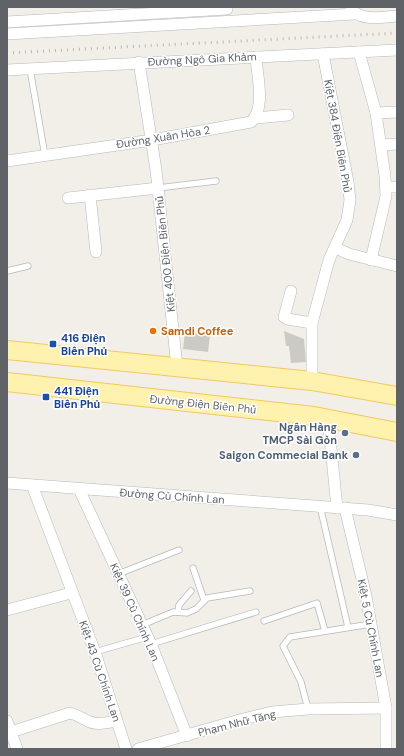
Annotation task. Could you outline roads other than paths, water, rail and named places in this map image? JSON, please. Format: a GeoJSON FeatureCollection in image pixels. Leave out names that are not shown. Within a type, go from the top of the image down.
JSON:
{"type":"FeatureCollection","features":[{"type":"Feature","properties":{"kind":"main road"},"geometry":{"type":"LineString","coordinates":[[7,350],[312,381],[397,396]]}},
{"type":"Feature","properties":{"kind":"main road","name":"Đường Điện Biên Phủ"},"geometry":{"type":"LineString","coordinates":[[7,382],[328,418],[397,432]]}},
{"type":"Feature","properties":{"kind":"street"},"geometry":{"type":"LineString","coordinates":[[7,22],[227,9]]}},
{"type":"Feature","properties":{"kind":"street"},"geometry":{"type":"LineString","coordinates":[[7,34],[353,11],[363,17],[397,16]]}},
{"type":"Feature","properties":{"kind":"street","name":"Đường Ngô Gia Khảm"},"geometry":{"type":"LineString","coordinates":[[7,70],[139,62],[397,50]]}},
{"type":"Feature","properties":{"kind":"street"},"geometry":{"type":"LineString","coordinates":[[359,52],[376,113],[391,187],[386,196],[371,260]]}},
{"type":"Feature","properties":{"kind":"street","name":"Kiệt 384 Điện Biên Phủ"},"geometry":{"type":"LineString","coordinates":[[312,381],[312,323],[329,260],[336,248],[347,220],[350,200],[348,182],[323,54]]}},
{"type":"Feature","properties":{"kind":"street"},"geometry":{"type":"LineString","coordinates":[[256,57],[260,103],[256,118]]}},
{"type":"Feature","properties":{"kind":"street","name":"Kiệt 400 Điện Biên Phủ"},"geometry":{"type":"LineString","coordinates":[[139,62],[152,140],[158,188],[177,367]]}},
{"type":"Feature","properties":{"kind":"street"},"geometry":{"type":"LineString","coordinates":[[376,113],[397,112]]}},
{"type":"Feature","properties":{"kind":"street","name":"Đường Xuân Hòa 2"},"geometry":{"type":"LineString","coordinates":[[7,161],[152,140],[251,122],[256,118],[288,116]]}},
{"type":"Feature","properties":{"kind":"street"},"geometry":{"type":"LineString","coordinates":[[382,145],[397,144]]}},
{"type":"Feature","properties":{"kind":"street","name":"Kiệt 400 Điện Biên Phủ"},"geometry":{"type":"LineString","coordinates":[[68,198],[158,188]]}},
{"type":"Feature","properties":{"kind":"street"},"geometry":{"type":"LineString","coordinates":[[90,195],[96,252]]}},
{"type":"Feature","properties":{"kind":"street"},"geometry":{"type":"LineString","coordinates":[[336,248],[371,260],[397,266]]}},
{"type":"Feature","properties":{"kind":"street"},"geometry":{"type":"LineString","coordinates":[[291,292],[284,317],[287,320],[312,323]]}},
{"type":"Feature","properties":{"kind":"street"},"geometry":{"type":"LineString","coordinates":[[328,418],[341,508]]}},
{"type":"Feature","properties":{"kind":"street","name":"Đường Cù Chính Lan"},"geometry":{"type":"LineString","coordinates":[[7,483],[320,506],[397,515]]}},
{"type":"Feature","properties":{"kind":"street","name":"Kiệt 43 Cù Chính Lan"},"geometry":{"type":"LineString","coordinates":[[32,485],[71,593],[95,652],[126,749]]}},
{"type":"Feature","properties":{"kind":"street","name":"Kiệt 39 Cù Chính Lan"},"geometry":{"type":"LineString","coordinates":[[79,489],[149,641],[187,736]]}},
{"type":"Feature","properties":{"kind":"street","name":"Kiệt 5 Cù Chính Lan"},"geometry":{"type":"LineString","coordinates":[[341,508],[371,624],[386,708],[386,749]]}},
{"type":"Feature","properties":{"kind":"street"},"geometry":{"type":"LineString","coordinates":[[7,610],[71,593]]}},
{"type":"Feature","properties":{"kind":"street","name":"Phạm Nhữ Tăng"},"geometry":{"type":"LineString","coordinates":[[138,749],[272,712],[308,709],[386,708]]}},
{"type":"Feature","properties":{"kind":"street"},"geometry":{"type":"LineString","coordinates":[[17,749],[9,727],[70,713],[96,724],[118,721]]}},
{"type":"Feature","properties":{"kind":"lane"},"geometry":{"type":"LineString","coordinates":[[30,69],[45,156]]}},
{"type":"Feature","properties":{"kind":"lane"},"geometry":{"type":"LineString","coordinates":[[158,188],[216,181]]}},
{"type":"Feature","properties":{"kind":"lane"},"geometry":{"type":"LineString","coordinates":[[7,271],[28,266]]}},
{"type":"Feature","properties":{"kind":"lane"},"geometry":{"type":"LineString","coordinates":[[320,506],[348,627]]}},
{"type":"Feature","properties":{"kind":"lane"},"geometry":{"type":"LineString","coordinates":[[118,574],[179,550]]}},
{"type":"Feature","properties":{"kind":"lane"},"geometry":{"type":"LineString","coordinates":[[142,625],[173,612],[187,613],[203,604],[204,600],[193,568]]}},
{"type":"Feature","properties":{"kind":"lane"},"geometry":{"type":"LineString","coordinates":[[178,612],[179,605],[191,591]]}},
{"type":"Feature","properties":{"kind":"lane"},"geometry":{"type":"LineString","coordinates":[[204,600],[250,591]]}},
{"type":"Feature","properties":{"kind":"lane"},"geometry":{"type":"LineString","coordinates":[[264,621],[317,603],[325,631]]}},
{"type":"Feature","properties":{"kind":"lane"},"geometry":{"type":"LineString","coordinates":[[95,652],[149,641],[256,612]]}},
{"type":"Feature","properties":{"kind":"lane"},"geometry":{"type":"LineString","coordinates":[[308,709],[301,682],[282,646],[290,637],[371,624]]}},
{"type":"Feature","properties":{"kind":"railway"},"geometry":{"type":"LineString","coordinates":[[7,53],[397,33]]}},
{"type":"Feature","properties":{"kind":"place","name":"Samdi Coffee"},"geometry":{"type":"Point","coordinates":[153,331]}},
{"type":"Feature","properties":{"kind":"place","name":"416 Điện Biên Phủ"},"geometry":{"type":"Point","coordinates":[53,344]}},
{"type":"Feature","properties":{"kind":"place","name":"441 Điện Biên Phủ"},"geometry":{"type":"Point","coordinates":[46,397]}},
{"type":"Feature","properties":{"kind":"place","name":"Ngân Hàng TMCP Sài Gòn"},"geometry":{"type":"Point","coordinates":[345,433]}},
{"type":"Feature","properties":{"kind":"place","name":"Saigon Commecial Bank"},"geometry":{"type":"Point","coordinates":[356,455]}}]}
